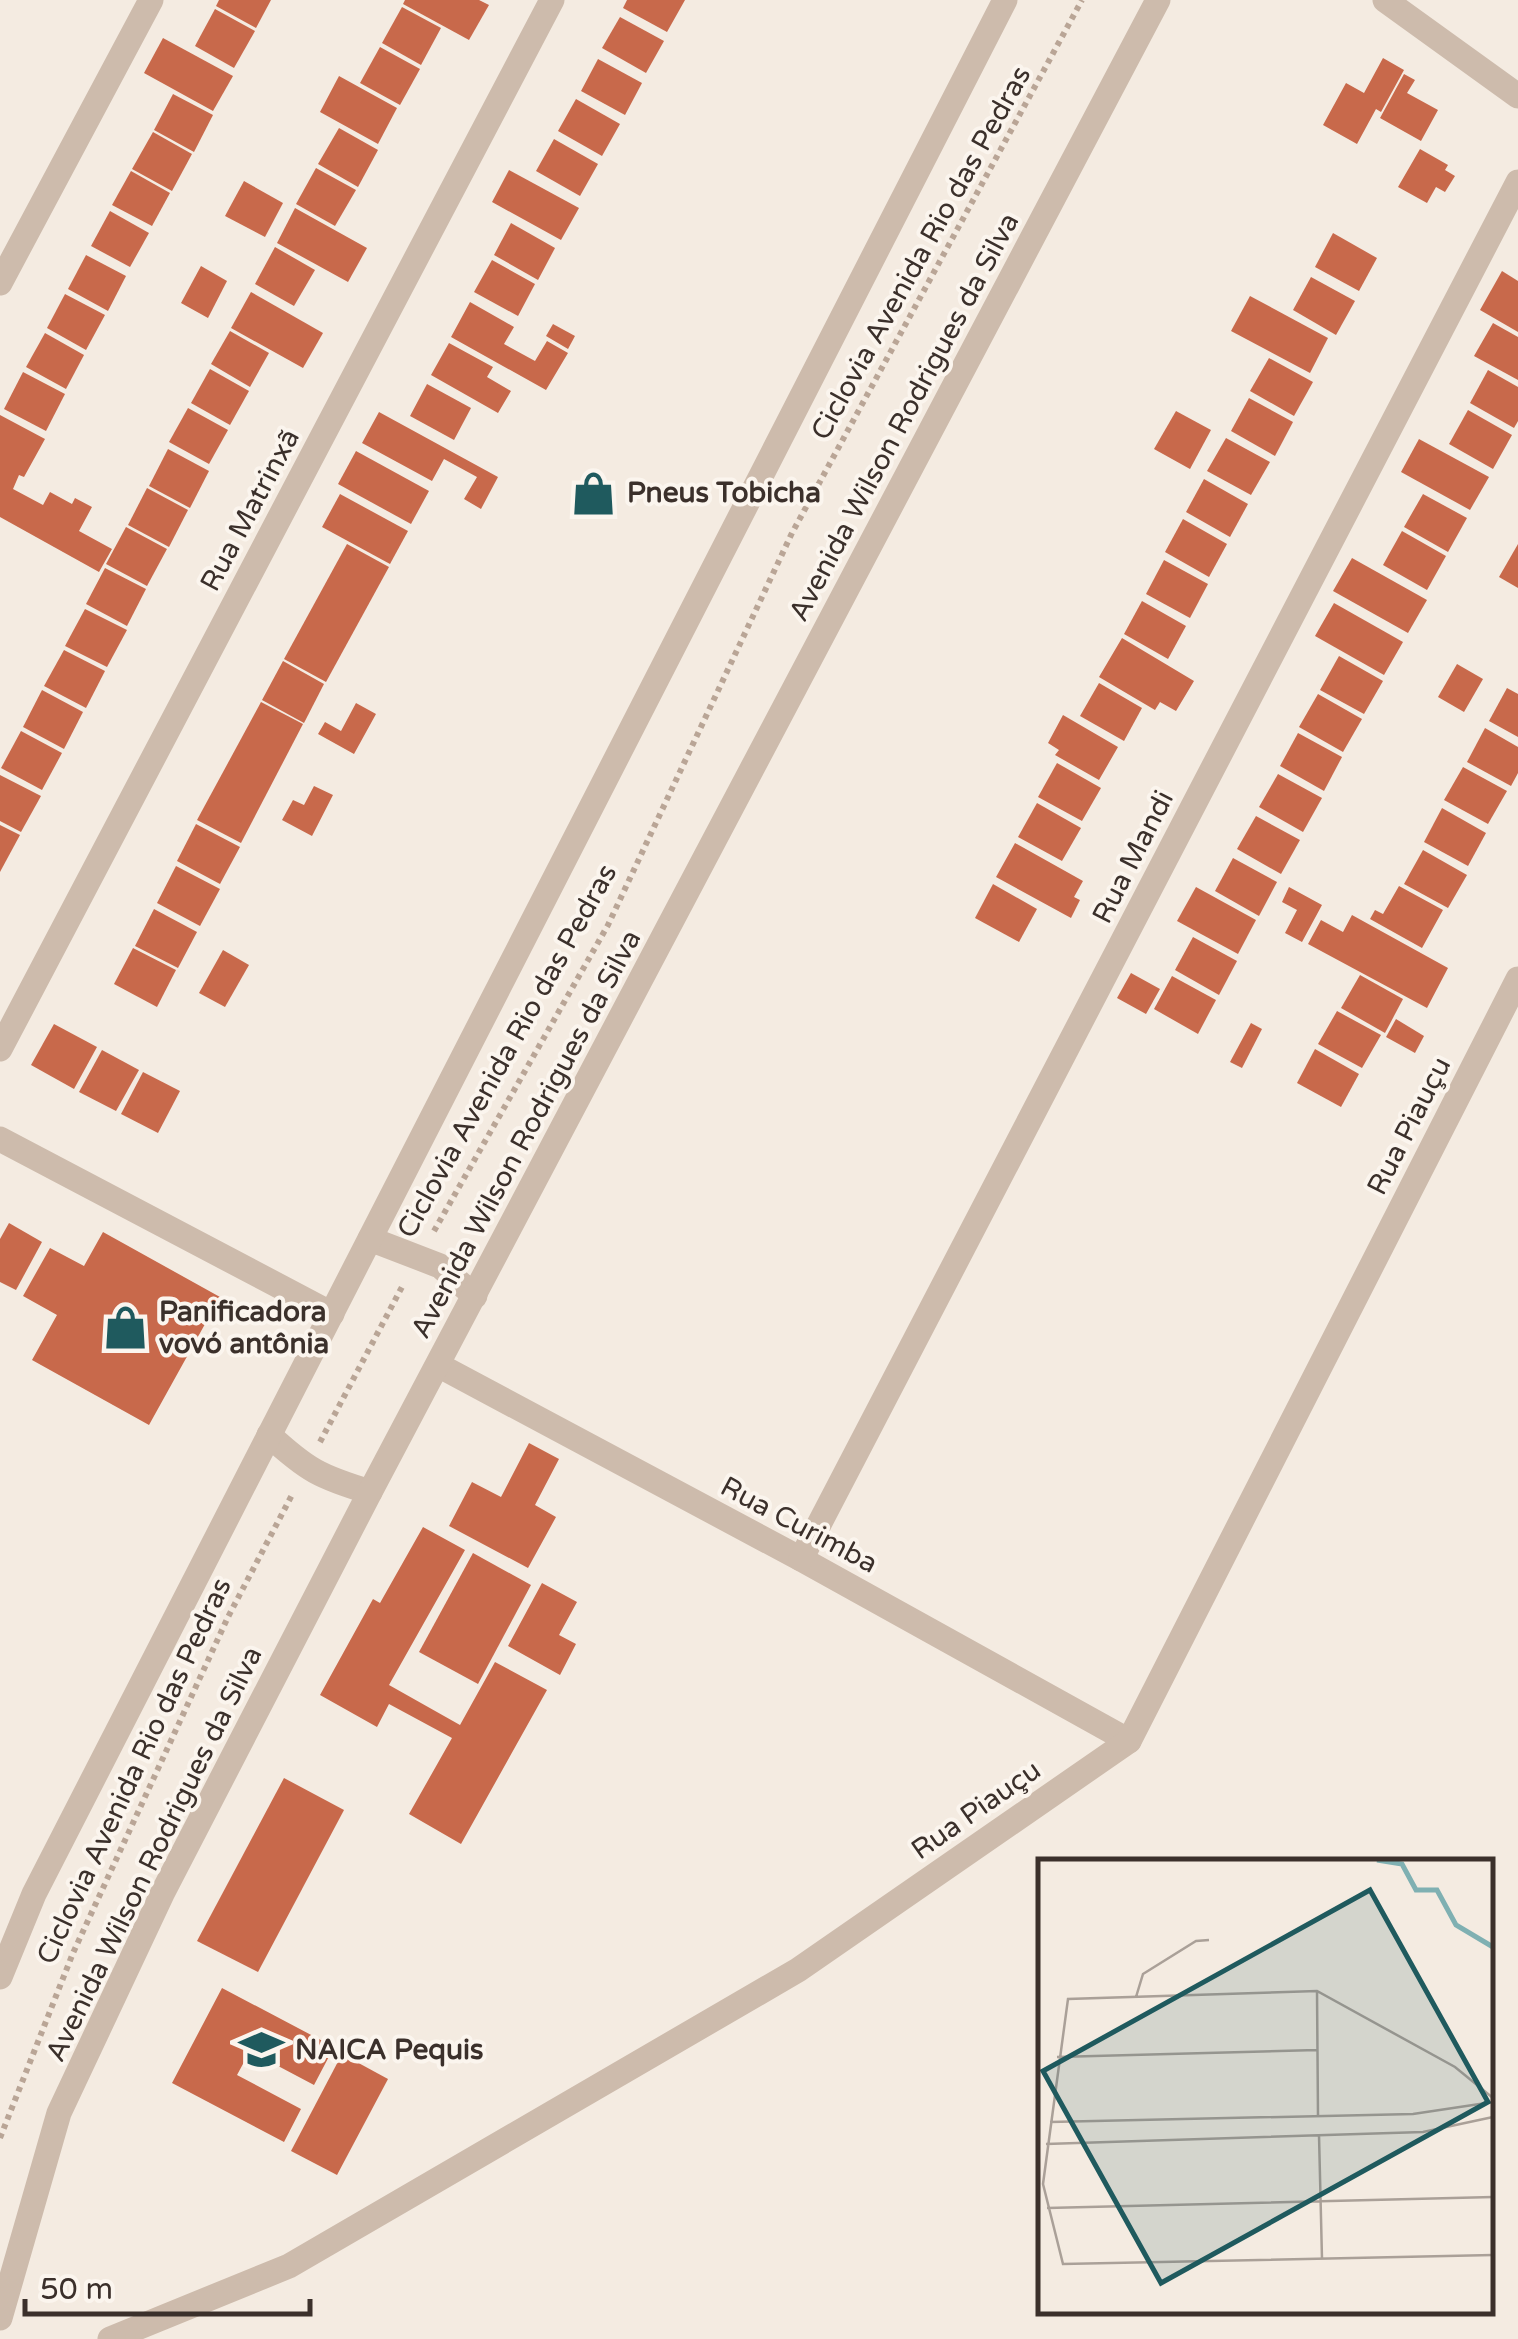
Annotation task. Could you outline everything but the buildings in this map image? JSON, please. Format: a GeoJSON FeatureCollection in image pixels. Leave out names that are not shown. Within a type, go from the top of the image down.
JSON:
{"type":"FeatureCollection","features":[{"type":"Feature","properties":{"kind":"street"},"geometry":{"type":"LineString","coordinates":[[0,283],[151,0]]}},
{"type":"Feature","properties":{"kind":"street","name":"Rua Matrinxã"},"geometry":{"type":"LineString","coordinates":[[0,1048],[552,0]]}},
{"type":"Feature","properties":{"kind":"street"},"geometry":{"type":"LineString","coordinates":[[0,1977],[34,1894],[1004,0]]}},
{"type":"Feature","properties":{"kind":"street","name":"Avenida Wilson Rodrigues da Silva"},"geometry":{"type":"LineString","coordinates":[[0,2318],[59,2113],[163,1892],[1158,0]]}},
{"type":"Feature","properties":{"kind":"street"},"geometry":{"type":"LineString","coordinates":[[1385,0],[1518,96]]}},
{"type":"Feature","properties":{"kind":"street","name":"Rua Mandi"},"geometry":{"type":"LineString","coordinates":[[801,1559],[1518,182]]}},
{"type":"Feature","properties":{"kind":"street","name":"Rua Piauçu"},"geometry":{"type":"LineString","coordinates":[[110,2339],[289,2266],[798,1970],[1128,1741],[1518,979]]}},
{"type":"Feature","properties":{"kind":"street"},"geometry":{"type":"LineString","coordinates":[[0,1139],[332,1314]]}},
{"type":"Feature","properties":{"kind":"street"},"geometry":{"type":"LineString","coordinates":[[370,1239],[440,1266],[475,1296]]}},
{"type":"Feature","properties":{"kind":"street","name":"Rua Curimba"},"geometry":{"type":"LineString","coordinates":[[438,1365],[801,1559],[1128,1741]]}},
{"type":"Feature","properties":{"kind":"street"},"geometry":{"type":"LineString","coordinates":[[269,1435],[306,1468],[370,1492]]}},
{"type":"Feature","properties":{"kind":"path","name":"Ciclovia Avenida Rio das Pedras"},"geometry":{"type":"LineString","coordinates":[[0,2138],[72,1953],[228,1617],[419,1256],[608,924],[792,534],[1082,0]]}},
{"type":"Feature","properties":{"kind":"place","name":"Pneus Tobicha"},"geometry":{"type":"Point","coordinates":[594,493]}},
{"type":"Feature","properties":{"kind":"place","name":"Panificadora vovó antônia"},"geometry":{"type":"Point","coordinates":[126,1328]}},
{"type":"Feature","properties":{"kind":"place","name":"NAICA Pequis"},"geometry":{"type":"Point","coordinates":[262,2050]}}]}
